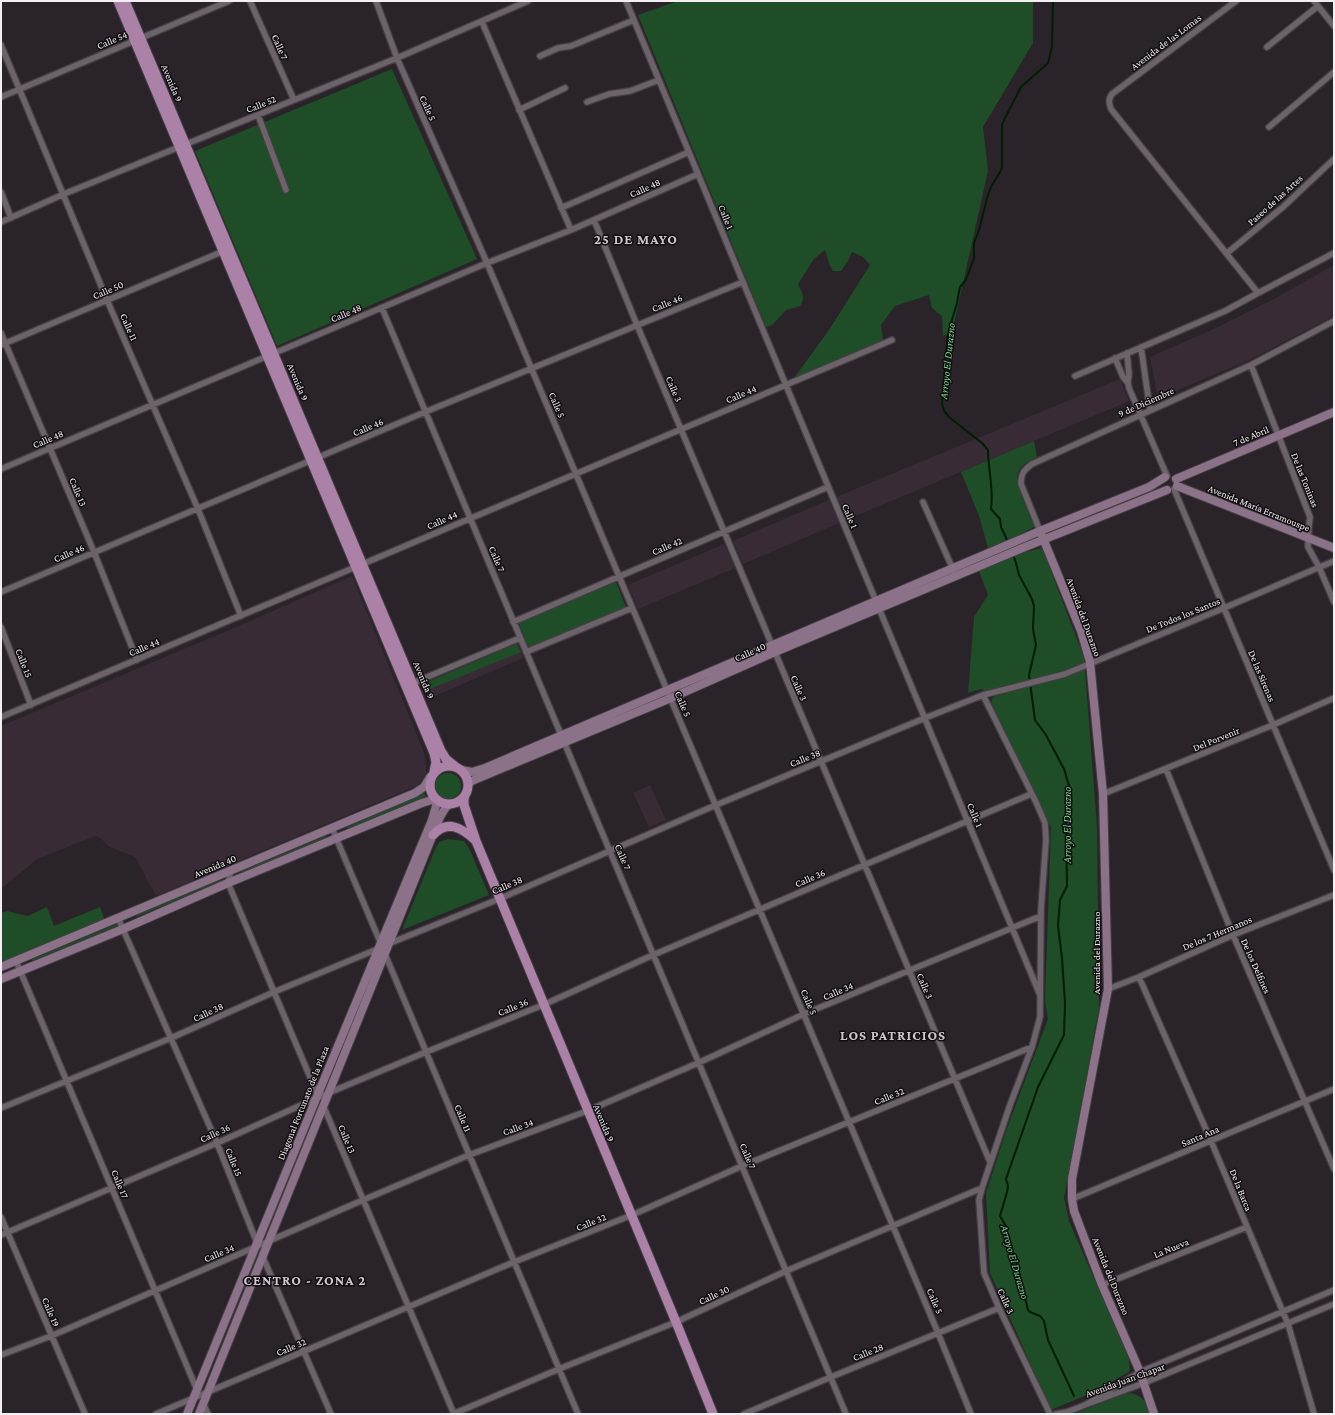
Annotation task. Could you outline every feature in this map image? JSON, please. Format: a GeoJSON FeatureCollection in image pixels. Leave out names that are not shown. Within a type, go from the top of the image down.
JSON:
{"type":"FeatureCollection","features":[{"type":"Feature","properties":{"kind":"main road","name":"Avenida 9"},"geometry":{"type":"LineString","coordinates":[[118,1],[137,39],[359,566],[434,753],[436,762],[432,774]]}},
{"type":"Feature","properties":{"kind":"main road","name":"Avenida 9"},"geometry":{"type":"LineString","coordinates":[[125,1],[137,39]]}},
{"type":"Feature","properties":{"kind":"main road","name":"7 de Abril"},"geometry":{"type":"LineString","coordinates":[[1043,539],[1173,486],[1278,436],[1334,412]]}},
{"type":"Feature","properties":{"kind":"main road"},"geometry":{"type":"LineString","coordinates":[[1018,545],[1040,531],[1149,487],[1166,476],[1172,476],[1173,486],[1162,484],[1166,476]]}},
{"type":"Feature","properties":{"kind":"main road","name":"Avenida María Erramouspe"},"geometry":{"type":"LineString","coordinates":[[1173,486],[1334,548]]}},
{"type":"Feature","properties":{"kind":"main road","name":"Avenida del Durazno"},"geometry":{"type":"LineString","coordinates":[[1040,531],[1080,631],[1090,662],[1103,794],[1108,989],[1072,1179],[1072,1199],[1074,1211],[1102,1285],[1140,1372],[1154,1414]]}},
{"type":"Feature","properties":{"kind":"main road"},"geometry":{"type":"LineString","coordinates":[[1018,545],[1043,539]]}},
{"type":"Feature","properties":{"kind":"main road","name":"Calle 40"},"geometry":{"type":"LineString","coordinates":[[467,790],[470,782],[562,739],[1018,545]]}},
{"type":"Feature","properties":{"kind":"main road","name":"Avenida 9"},"geometry":{"type":"LineString","coordinates":[[359,566],[413,683],[442,751],[446,759],[458,768]]}},
{"type":"Feature","properties":{"kind":"main road","name":"Calle 40"},"geometry":{"type":"LineString","coordinates":[[458,768],[470,772],[485,768],[562,739]]}},
{"type":"Feature","properties":{"kind":"main road"},"geometry":{"type":"LineString","coordinates":[[444,766],[458,768],[468,780],[467,790],[460,801],[445,804],[432,795],[429,786],[432,774],[444,766]]}},
{"type":"Feature","properties":{"kind":"main road","name":"Avenida 40"},"geometry":{"type":"LineString","coordinates":[[1,967],[420,790],[424,787],[432,774]]}},
{"type":"Feature","properties":{"kind":"main road","name":"Avenida 9"},"geometry":{"type":"LineString","coordinates":[[467,790],[464,805],[476,841],[587,1111],[632,1215],[713,1414]]}},
{"type":"Feature","properties":{"kind":"main road","name":"Avenida 40"},"geometry":{"type":"LineString","coordinates":[[1,979],[123,929],[336,838],[422,803],[436,799]]}},
{"type":"Feature","properties":{"kind":"main road","name":"Diagonal Fortunato de la Plaza"},"geometry":{"type":"LineString","coordinates":[[187,1414],[200,1396],[263,1255],[328,1093],[432,820],[435,811],[436,799]]}},
{"type":"Feature","properties":{"kind":"main road","name":"Avenida 9"},"geometry":{"type":"LineString","coordinates":[[451,804],[456,806],[476,841]]}},
{"type":"Feature","properties":{"kind":"main road","name":"Diagonal Fortunato de la Plaza"},"geometry":{"type":"LineString","coordinates":[[199,1414],[200,1396],[257,1246],[318,1096],[440,817],[446,807],[451,804]]}},
{"type":"Feature","properties":{"kind":"main road"},"geometry":{"type":"LineString","coordinates":[[433,835],[440,828],[450,826],[463,830],[476,841]]}},
{"type":"Feature","properties":{"kind":"street","name":"Calle 54"},"geometry":{"type":"LineString","coordinates":[[1,96],[229,1]]}},
{"type":"Feature","properties":{"kind":"street","name":"Calle 7"},"geometry":{"type":"LineString","coordinates":[[250,1],[294,100]]}},
{"type":"Feature","properties":{"kind":"street","name":"Calle 5"},"geometry":{"type":"LineString","coordinates":[[376,1],[397,58],[487,264],[850,1122],[971,1414]]}},
{"type":"Feature","properties":{"kind":"street","name":"Calle 52"},"geometry":{"type":"LineString","coordinates":[[1,222],[64,194],[397,58],[528,1]]}},
{"type":"Feature","properties":{"kind":"street","name":"Calle 1"},"geometry":{"type":"LineString","coordinates":[[626,1],[1040,995],[1040,1018],[1033,1044],[990,1162]]}},
{"type":"Feature","properties":{"kind":"street","name":"Avenida de las Lomas"},"geometry":{"type":"LineString","coordinates":[[1227,253],[1111,109],[1109,99],[1112,94],[1236,1]]}},
{"type":"Feature","properties":{"kind":"street"},"geometry":{"type":"LineString","coordinates":[[1267,47],[1316,3],[1334,26]]}},
{"type":"Feature","properties":{"kind":"street"},"geometry":{"type":"LineString","coordinates":[[540,56],[558,48],[571,46],[634,20]]}},
{"type":"Feature","properties":{"kind":"street"},"geometry":{"type":"LineString","coordinates":[[482,22],[571,230]]}},
{"type":"Feature","properties":{"kind":"street","name":"Calle 11"},"geometry":{"type":"LineString","coordinates":[[1,45],[107,300],[198,508],[241,616]]}},
{"type":"Feature","properties":{"kind":"street"},"geometry":{"type":"LineString","coordinates":[[1269,127],[1334,72]]}},
{"type":"Feature","properties":{"kind":"street"},"geometry":{"type":"LineString","coordinates":[[587,102],[609,94],[630,91],[659,80]]}},
{"type":"Feature","properties":{"kind":"street"},"geometry":{"type":"LineString","coordinates":[[519,110],[565,88]]}},
{"type":"Feature","properties":{"kind":"street"},"geometry":{"type":"LineString","coordinates":[[258,115],[286,190]]}},
{"type":"Feature","properties":{"kind":"street"},"geometry":{"type":"LineString","coordinates":[[561,208],[689,152]]}},
{"type":"Feature","properties":{"kind":"street","name":"Paseo de las Artes"},"geometry":{"type":"LineString","coordinates":[[1227,253],[1283,207],[1334,159]]}},
{"type":"Feature","properties":{"kind":"street","name":"Calle 48"},"geometry":{"type":"LineString","coordinates":[[1,469],[571,230],[698,174]]}},
{"type":"Feature","properties":{"kind":"street"},"geometry":{"type":"LineString","coordinates":[[1,192],[11,218]]}},
{"type":"Feature","properties":{"kind":"street","name":"Calle 3"},"geometry":{"type":"LineString","coordinates":[[594,220],[680,429],[990,1162],[979,1200],[984,1272],[999,1308],[1050,1414]]}},
{"type":"Feature","properties":{"kind":"street","name":"Calle 50"},"geometry":{"type":"LineString","coordinates":[[3,344],[226,250]]}},
{"type":"Feature","properties":{"kind":"street"},"geometry":{"type":"LineString","coordinates":[[1227,253],[1258,293]]}},
{"type":"Feature","properties":{"kind":"street"},"geometry":{"type":"LineString","coordinates":[[1075,376],[1225,311],[1334,253]]}},
{"type":"Feature","properties":{"kind":"street","name":"Calle 46"},"geometry":{"type":"LineString","coordinates":[[1,592],[425,412],[743,282]]}},
{"type":"Feature","properties":{"kind":"street","name":"Calle 7"},"geometry":{"type":"LineString","coordinates":[[382,308],[846,1414]]}},
{"type":"Feature","properties":{"kind":"street","name":"9 de Diciembre"},"geometry":{"type":"LineString","coordinates":[[1040,531],[1021,484],[1023,471],[1032,464],[1251,365],[1334,321]]}},
{"type":"Feature","properties":{"kind":"street","name":"Calle 13"},"geometry":{"type":"LineString","coordinates":[[1,333],[3,344],[50,448],[94,552],[137,660]]}},
{"type":"Feature","properties":{"kind":"street","name":"Calle 44"},"geometry":{"type":"LineString","coordinates":[[1,717],[359,566],[470,517],[892,340]]}},
{"type":"Feature","properties":{"kind":"street"},"geometry":{"type":"LineString","coordinates":[[1141,347],[1150,410]]}},
{"type":"Feature","properties":{"kind":"street"},"geometry":{"type":"LineString","coordinates":[[1127,353],[1129,374],[1128,384]]}},
{"type":"Feature","properties":{"kind":"street"},"geometry":{"type":"LineString","coordinates":[[1115,358],[1123,377],[1128,384],[1166,476]]}},
{"type":"Feature","properties":{"kind":"street","name":"De las Toninas"},"geometry":{"type":"LineString","coordinates":[[1251,365],[1310,517],[1308,546],[1334,602]]}},
{"type":"Feature","properties":{"kind":"street","name":"De las Sirenas"},"geometry":{"type":"LineString","coordinates":[[1173,486],[1334,870]]}},
{"type":"Feature","properties":{"kind":"street","name":"Calle 42"},"geometry":{"type":"LineString","coordinates":[[513,622],[828,487]]}},
{"type":"Feature","properties":{"kind":"street"},"geometry":{"type":"LineString","coordinates":[[923,502],[954,572]]}},
{"type":"Feature","properties":{"kind":"street","name":"De Todos los Santos"},"geometry":{"type":"LineString","coordinates":[[1022,685],[1065,674],[1090,662],[1224,608],[1334,561]]}},
{"type":"Feature","properties":{"kind":"street"},"geometry":{"type":"LineString","coordinates":[[526,652],[632,608]]}},
{"type":"Feature","properties":{"kind":"street","name":"Calle 15"},"geometry":{"type":"LineString","coordinates":[[1,627],[31,705]]}},
{"type":"Feature","properties":{"kind":"street"},"geometry":{"type":"LineString","coordinates":[[413,683],[520,638]]}},
{"type":"Feature","properties":{"kind":"street","name":"Calle 38"},"geometry":{"type":"LineString","coordinates":[[1,1108],[171,1038],[274,992],[499,899],[821,761],[983,696],[1022,685]]}},
{"type":"Feature","properties":{"kind":"street"},"geometry":{"type":"LineString","coordinates":[[983,696],[1036,802],[1046,828],[1041,916],[1040,995]]}},
{"type":"Feature","properties":{"kind":"street","name":"Del Porvenir"},"geometry":{"type":"LineString","coordinates":[[1103,794],[1273,726],[1334,698]]}},
{"type":"Feature","properties":{"kind":"street","name":"De los Delfines"},"geometry":{"type":"LineString","coordinates":[[1166,769],[1233,935],[1334,1169]]}},
{"type":"Feature","properties":{"kind":"street","name":"Calle 36"},"geometry":{"type":"LineString","coordinates":[[4,1234],[318,1096],[544,1005],[653,955],[1031,794]]}},
{"type":"Feature","properties":{"kind":"street","name":"Calle 11"},"geometry":{"type":"LineString","coordinates":[[332,828],[578,1414]]}},
{"type":"Feature","properties":{"kind":"street"},"geometry":{"type":"LineString","coordinates":[[228,883],[231,870]]}},
{"type":"Feature","properties":{"kind":"street","name":"Calle 13"},"geometry":{"type":"LineString","coordinates":[[228,883],[454,1414]]}},
{"type":"Feature","properties":{"kind":"street","name":"De los 7 Hermanos"},"geometry":{"type":"LineString","coordinates":[[1108,989],[1139,977],[1233,935],[1334,895]]}},
{"type":"Feature","properties":{"kind":"street","name":"Calle 34"},"geometry":{"type":"LineString","coordinates":[[1,1355],[52,1336],[469,1155],[587,1111],[698,1063],[804,1014],[1041,916]]}},
{"type":"Feature","properties":{"kind":"street","name":"Calle 15"},"geometry":{"type":"LineString","coordinates":[[118,918],[216,1142],[257,1246],[263,1255],[331,1414]]}},
{"type":"Feature","properties":{"kind":"street","name":"Calle 17"},"geometry":{"type":"LineString","coordinates":[[16,961],[208,1414]]}},
{"type":"Feature","properties":{"kind":"street","name":"De la Barca"},"geometry":{"type":"LineString","coordinates":[[1139,977],[1211,1140],[1288,1324],[1314,1414]]}},
{"type":"Feature","properties":{"kind":"street","name":"Calle 32"},"geometry":{"type":"LineString","coordinates":[[156,1414],[514,1262],[632,1215],[742,1166],[955,1079],[1033,1044]]}},
{"type":"Feature","properties":{"kind":"street","name":"Santa Ana"},"geometry":{"type":"LineString","coordinates":[[1072,1199],[1334,1089]]}},
{"type":"Feature","properties":{"kind":"street","name":"Calle 30"},"geometry":{"type":"LineString","coordinates":[[454,1414],[676,1322],[786,1271],[982,1188]]}},
{"type":"Feature","properties":{"kind":"street","name":"Calle 19"},"geometry":{"type":"LineString","coordinates":[[1,1217],[4,1234],[52,1336],[85,1414]]}},
{"type":"Feature","properties":{"kind":"street","name":"La Nueva"},"geometry":{"type":"LineString","coordinates":[[1102,1285],[1247,1227]]}},
{"type":"Feature","properties":{"kind":"street","name":"Avenida Juan Chapar"},"geometry":{"type":"LineString","coordinates":[[1085,1405],[1140,1372],[1334,1290]]}},
{"type":"Feature","properties":{"kind":"street","name":"Avenida Juan Chapar"},"geometry":{"type":"LineString","coordinates":[[1085,1405],[1144,1383],[1334,1304]]}},
{"type":"Feature","properties":{"kind":"street","name":"Calle 28"},"geometry":{"type":"LineString","coordinates":[[744,1414],[999,1308]]}},
{"type":"Feature","properties":{"kind":"street"},"geometry":{"type":"LineString","coordinates":[[1056,1414],[1066,1413],[1085,1405]]}},
{"type":"Feature","properties":{"kind":"shaded area"},"geometry":{"type":"Polygon","coordinates":[[[1334,265],[1334,316],[1247,361],[1158,398],[1150,357],[1218,327],[1274,299],[1334,265]]]}},
{"type":"Feature","properties":{"kind":"shaded area"},"geometry":{"type":"Polygon","coordinates":[[[1120,379],[1129,401],[846,520],[836,497],[1120,379]]]}},
{"type":"Feature","properties":{"kind":"shaded area"},"geometry":{"type":"Polygon","coordinates":[[[829,500],[839,523],[743,564],[733,541],[829,500]]]}},
{"type":"Feature","properties":{"kind":"shaded area"},"geometry":{"type":"Polygon","coordinates":[[[724,544],[735,568],[638,609],[628,585],[724,544]]]}},
{"type":"Feature","properties":{"kind":"shaded area"},"geometry":{"type":"Polygon","coordinates":[[[352,576],[425,755],[426,772],[424,778],[416,786],[156,896],[135,857],[110,847],[100,838],[95,836],[37,859],[1,889],[1,726],[241,625],[352,576]]]}},
{"type":"Feature","properties":{"kind":"shaded area"},"geometry":{"type":"Polygon","coordinates":[[[518,642],[523,658],[428,699],[421,685],[518,642]]]}},
{"type":"Feature","properties":{"kind":"shaded area"},"geometry":{"type":"Polygon","coordinates":[[[650,785],[666,820],[649,827],[633,793],[650,785]]]}},
{"type":"Feature","properties":{"kind":"green space"},"geometry":{"type":"Polygon","coordinates":[[[678,1],[1033,1],[1033,43],[983,127],[988,171],[952,332],[943,336],[942,316],[932,308],[929,295],[895,306],[881,325],[883,340],[794,378],[829,330],[870,265],[863,257],[852,252],[841,271],[833,271],[825,250],[814,259],[798,284],[803,297],[800,306],[786,310],[772,325],[766,327],[638,15],[678,1]]]}},
{"type":"Feature","properties":{"kind":"green space"},"geometry":{"type":"Polygon","coordinates":[[[392,69],[477,259],[277,346],[195,151],[392,69]]]}},
{"type":"Feature","properties":{"kind":"green space"},"geometry":{"type":"Polygon","coordinates":[[[1034,441],[1037,457],[1023,465],[1017,479],[1020,492],[1034,527],[1011,539],[988,548],[979,516],[961,472],[1034,441]]]}},
{"type":"Feature","properties":{"kind":"green space"},"geometry":{"type":"Polygon","coordinates":[[[1042,548],[1084,657],[1097,826],[1099,1008],[1064,1198],[1069,1221],[1129,1359],[1130,1371],[1098,1390],[1051,1410],[990,1273],[986,1193],[1006,1131],[1048,1019],[1045,1000],[1051,827],[991,705],[992,699],[995,696],[994,690],[987,692],[981,689],[968,693],[974,617],[988,595],[979,571],[1018,554],[1042,548]]]}},
{"type":"Feature","properties":{"kind":"green space"},"geometry":{"type":"Polygon","coordinates":[[[616,582],[626,607],[529,649],[519,623],[616,582]]]}},
{"type":"Feature","properties":{"kind":"green space"},"geometry":{"type":"Polygon","coordinates":[[[516,644],[521,652],[425,691],[423,684],[516,644]]]}},
{"type":"Feature","properties":{"kind":"green space"},"geometry":{"type":"Polygon","coordinates":[[[448,773],[457,777],[461,786],[457,795],[448,799],[439,795],[435,786],[439,777],[448,773]]]}},
{"type":"Feature","properties":{"kind":"green space"},"geometry":{"type":"Polygon","coordinates":[[[424,793],[426,797],[348,829],[347,827],[424,793]]]}},
{"type":"Feature","properties":{"kind":"green space"},"geometry":{"type":"Polygon","coordinates":[[[326,836],[326,838],[241,873],[241,871],[326,836]]]}},
{"type":"Feature","properties":{"kind":"green space"},"geometry":{"type":"Polygon","coordinates":[[[448,839],[464,841],[469,848],[489,895],[402,930],[436,847],[439,842],[448,839]]]}},
{"type":"Feature","properties":{"kind":"green space"},"geometry":{"type":"Polygon","coordinates":[[[221,880],[222,882],[136,917],[137,915],[221,880]]]}},
{"type":"Feature","properties":{"kind":"green space"},"geometry":{"type":"Polygon","coordinates":[[[47,907],[54,926],[100,907],[105,920],[1,963],[1,913],[7,911],[28,916],[47,907]]]}},
{"type":"Feature","properties":{"kind":"green space"},"geometry":{"type":"Polygon","coordinates":[[[117,924],[117,926],[32,961],[32,959],[117,924]]]}},
{"type":"Feature","properties":{"kind":"green space"},"geometry":{"type":"Polygon","coordinates":[[[1131,1393],[1144,1400],[1149,1406],[1152,1414],[1074,1414],[1125,1394],[1131,1393]]]}},
{"type":"Feature","properties":{"kind":"waterway","name":"Arroyo El Durazno"},"geometry":{"type":"LineString","coordinates":[[1008,542],[1001,527],[1000,519],[991,509],[992,494],[988,450],[982,443],[950,418],[944,411],[942,403],[947,341],[960,287],[966,280],[974,258],[974,243],[988,195],[1002,167],[1002,125],[1021,87],[1048,63],[1052,47],[1053,1]]}},
{"type":"Feature","properties":{"kind":"waterway","name":"Arroyo El Durazno"},"geometry":{"type":"LineString","coordinates":[[1013,554],[1019,575],[1032,599],[1034,606],[1033,629],[1036,645],[1029,675],[1035,720],[1046,735],[1064,769],[1070,789],[1070,802],[1066,816],[1067,886],[1060,900],[1058,926],[1065,1003],[1064,1035],[1038,1087],[1006,1179],[1008,1186],[1000,1216],[1007,1228],[1006,1238],[1015,1257],[1028,1310],[1040,1316],[1044,1321],[1048,1340],[1074,1396]]}},
{"type":"Feature","properties":{"kind":"district","name":"25 DE MAYO"},"geometry":{"type":"Point","coordinates":[636,239]}},
{"type":"Feature","properties":{"kind":"district","name":"LOS PATRICIOS"},"geometry":{"type":"Point","coordinates":[893,1035]}},
{"type":"Feature","properties":{"kind":"district","name":"CENTRO - ZONA 2"},"geometry":{"type":"Point","coordinates":[305,1280]}}]}
